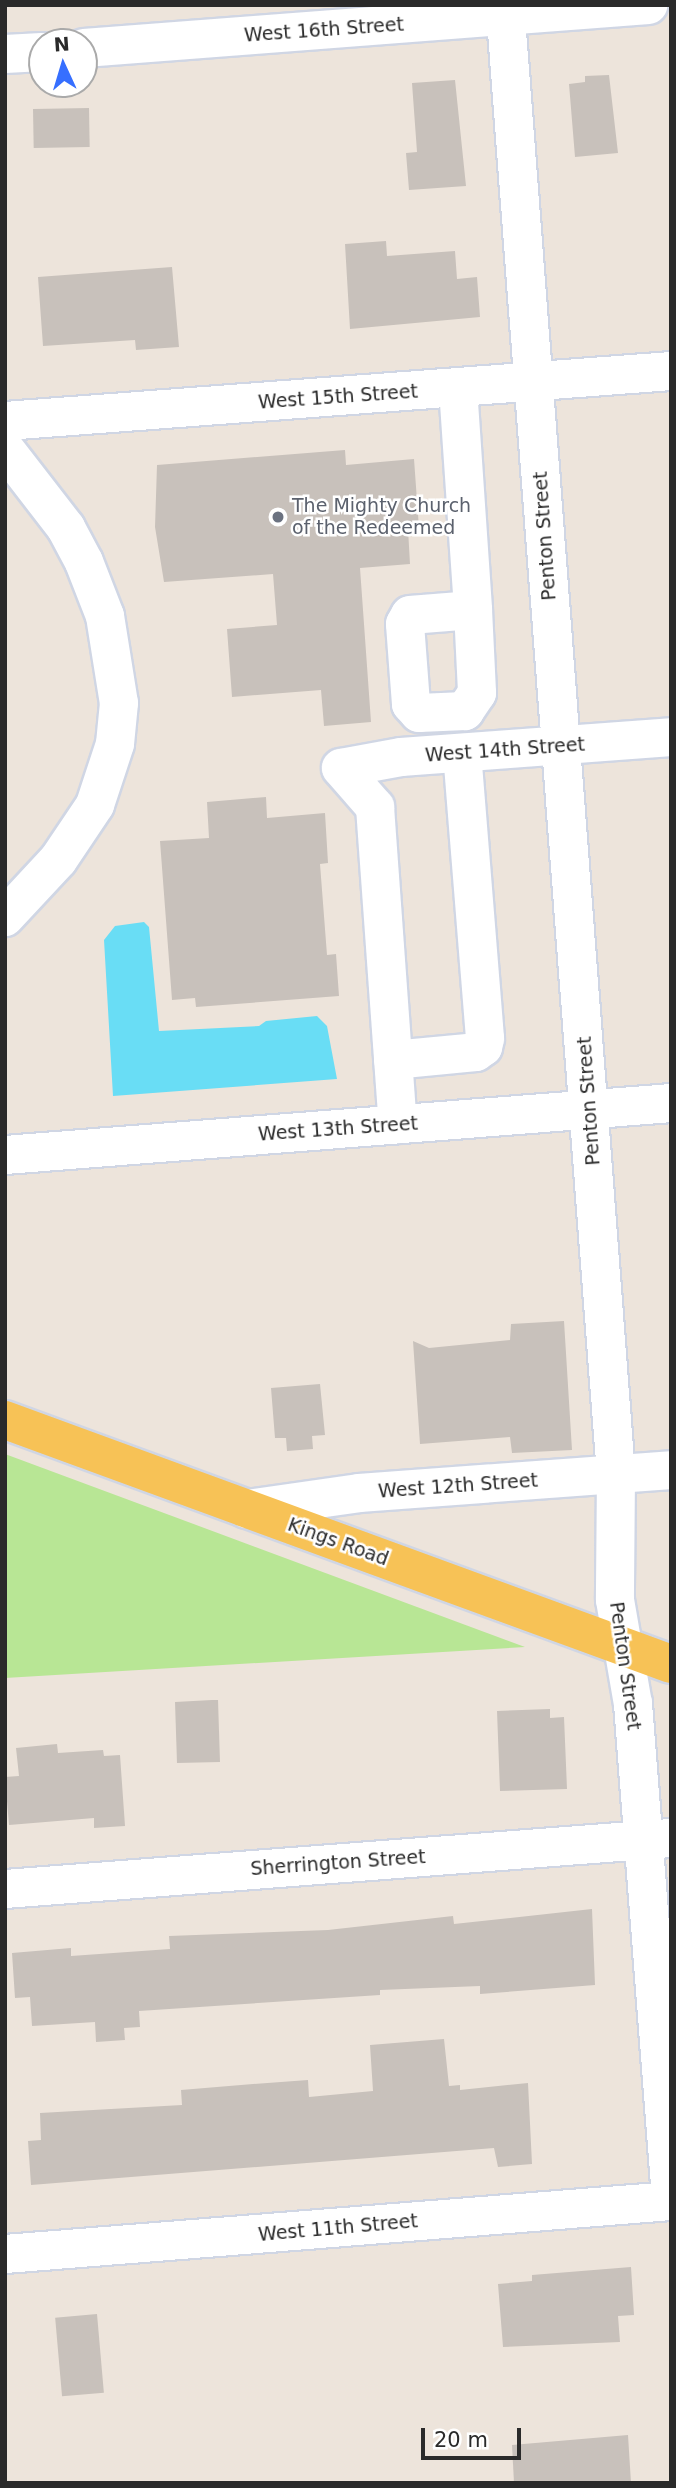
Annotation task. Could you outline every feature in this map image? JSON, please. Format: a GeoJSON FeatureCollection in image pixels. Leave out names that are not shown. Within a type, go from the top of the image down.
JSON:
{"type":"FeatureCollection","features":[{"type":"Feature","properties":{"kind":"main road","name":"Kings Road"},"geometry":{"type":"LineString","coordinates":[[5,1420],[671,1664]]}},
{"type":"Feature","properties":{"kind":"street","name":"West 16th Street"},"geometry":{"type":"LineString","coordinates":[[98,47],[505,11],[648,5]]}},
{"type":"Feature","properties":{"kind":"street","name":"Penton Street"},"geometry":{"type":"LineString","coordinates":[[505,11],[616,1475],[615,1600],[657,1839],[671,2199]]}},
{"type":"Feature","properties":{"kind":"street"},"geometry":{"type":"LineString","coordinates":[[5,54],[28,53]]}},
{"type":"Feature","properties":{"kind":"street","name":"West 15th Street"},"geometry":{"type":"LineString","coordinates":[[5,421],[671,371]]}},
{"type":"Feature","properties":{"kind":"street"},"geometry":{"type":"LineString","coordinates":[[458,388],[473,610]]}},
{"type":"Feature","properties":{"kind":"street"},"geometry":{"type":"LineString","coordinates":[[5,449],[66,528],[84,562],[105,616],[119,703],[115,744],[95,805],[58,860],[5,917]]}},
{"type":"Feature","properties":{"kind":"street","name":"West 14th Street"},"geometry":{"type":"LineString","coordinates":[[393,1060],[374,807],[341,768],[462,753],[671,737]]}},
{"type":"Feature","properties":{"kind":"street"},"geometry":{"type":"LineString","coordinates":[[398,1124],[393,1060],[476,1052],[483,1047],[485,1038],[462,753]]}},
{"type":"Feature","properties":{"kind":"street","name":"West 13th Street"},"geometry":{"type":"LineString","coordinates":[[5,1155],[671,1103]]}},
{"type":"Feature","properties":{"kind":"street","name":"West 12th Street"},"geometry":{"type":"LineString","coordinates":[[247,1509],[359,1493],[671,1470]]}},
{"type":"Feature","properties":{"kind":"street","name":"Sherrington Street"},"geometry":{"type":"LineString","coordinates":[[5,1889],[657,1839]]}},
{"type":"Feature","properties":{"kind":"street","name":"West 11th Street"},"geometry":{"type":"LineString","coordinates":[[5,2254],[671,2199]]}},
{"type":"Feature","properties":{"kind":"green space"},"geometry":{"type":"Polygon","coordinates":[[[5,1454],[525,1647],[5,1678],[5,1454]]]}},
{"type":"Feature","properties":{"kind":"water"},"geometry":{"type":"Polygon","coordinates":[[[144,922],[149,927],[159,1031],[259,1026],[266,1021],[317,1016],[327,1026],[337,1079],[113,1096],[104,940],[115,926],[144,922]]]}},
{"type":"Feature","properties":{"kind":"building"},"geometry":{"type":"Polygon","coordinates":[[[609,75],[618,153],[575,157],[569,84],[585,82],[585,76],[609,75]]]}},
{"type":"Feature","properties":{"kind":"building"},"geometry":{"type":"Polygon","coordinates":[[[455,80],[466,186],[409,190],[406,153],[417,152],[412,83],[455,80]]]}},
{"type":"Feature","properties":{"kind":"building"},"geometry":{"type":"Polygon","coordinates":[[[89,108],[90,147],[34,148],[33,109],[89,108]]]}},
{"type":"Feature","properties":{"kind":"building"},"geometry":{"type":"Polygon","coordinates":[[[386,241],[387,256],[455,251],[457,279],[477,277],[480,317],[350,329],[345,244],[386,241]]]}},
{"type":"Feature","properties":{"kind":"building"},"geometry":{"type":"Polygon","coordinates":[[[172,267],[179,347],[136,350],[135,340],[43,346],[38,277],[172,267]]]}},
{"type":"Feature","properties":{"kind":"building"},"geometry":{"type":"Polygon","coordinates":[[[345,450],[346,465],[414,459],[419,528],[408,529],[410,564],[360,568],[371,722],[324,726],[321,690],[232,697],[227,629],[277,625],[273,574],[164,582],[155,527],[157,465],[345,450]]]}},
{"type":"Feature","properties":{"kind":"building"},"geometry":{"type":"Polygon","coordinates":[[[266,797],[267,818],[325,813],[328,863],[320,864],[327,955],[336,954],[339,996],[196,1007],[195,998],[172,1000],[160,841],[209,838],[207,802],[266,797]]]}},
{"type":"Feature","properties":{"kind":"building"},"geometry":{"type":"Polygon","coordinates":[[[564,1321],[572,1450],[512,1453],[510,1437],[420,1444],[413,1341],[429,1348],[510,1340],[511,1324],[564,1321]]]}},
{"type":"Feature","properties":{"kind":"building"},"geometry":{"type":"Polygon","coordinates":[[[320,1384],[325,1435],[312,1436],[313,1449],[287,1451],[286,1438],[275,1438],[271,1388],[320,1384]]]}},
{"type":"Feature","properties":{"kind":"building"},"geometry":{"type":"Polygon","coordinates":[[[218,1700],[220,1762],[177,1763],[175,1702],[218,1700]]]}},
{"type":"Feature","properties":{"kind":"building"},"geometry":{"type":"Polygon","coordinates":[[[550,1709],[550,1718],[564,1717],[567,1789],[500,1791],[497,1711],[550,1709]]]}},
{"type":"Feature","properties":{"kind":"building"},"geometry":{"type":"Polygon","coordinates":[[[57,1744],[58,1753],[103,1750],[104,1756],[120,1755],[125,1826],[94,1828],[94,1818],[9,1825],[5,1777],[19,1776],[16,1748],[57,1744]]]}},
{"type":"Feature","properties":{"kind":"building"},"geometry":{"type":"Polygon","coordinates":[[[592,1909],[595,1985],[480,1994],[480,1986],[380,1990],[380,1995],[139,2011],[140,2027],[124,2028],[125,2040],[96,2042],[95,2022],[32,2026],[30,1997],[15,1998],[12,1953],[71,1948],[71,1956],[170,1949],[169,1936],[328,1930],[453,1916],[454,1924],[592,1909]]]}},
{"type":"Feature","properties":{"kind":"building"},"geometry":{"type":"Polygon","coordinates":[[[444,2039],[449,2086],[460,2085],[460,2090],[528,2083],[532,2164],[498,2167],[494,2148],[31,2185],[28,2141],[41,2140],[40,2113],[182,2105],[181,2090],[308,2080],[309,2097],[373,2091],[370,2045],[444,2039]]]}},
{"type":"Feature","properties":{"kind":"building"},"geometry":{"type":"Polygon","coordinates":[[[631,2267],[634,2315],[618,2316],[620,2342],[503,2347],[498,2284],[532,2281],[532,2275],[631,2267]]]}},
{"type":"Feature","properties":{"kind":"building"},"geometry":{"type":"Polygon","coordinates":[[[97,2314],[104,2393],[62,2396],[55,2318],[97,2314]]]}},
{"type":"Feature","properties":{"kind":"building"},"geometry":{"type":"Polygon","coordinates":[[[628,2435],[631,2483],[514,2483],[512,2445],[628,2435]]]}},
{"type":"Feature","properties":{"kind":"place","name":"The Mighty Church of the Redeemed"},"geometry":{"type":"Point","coordinates":[278,517]}}]}
